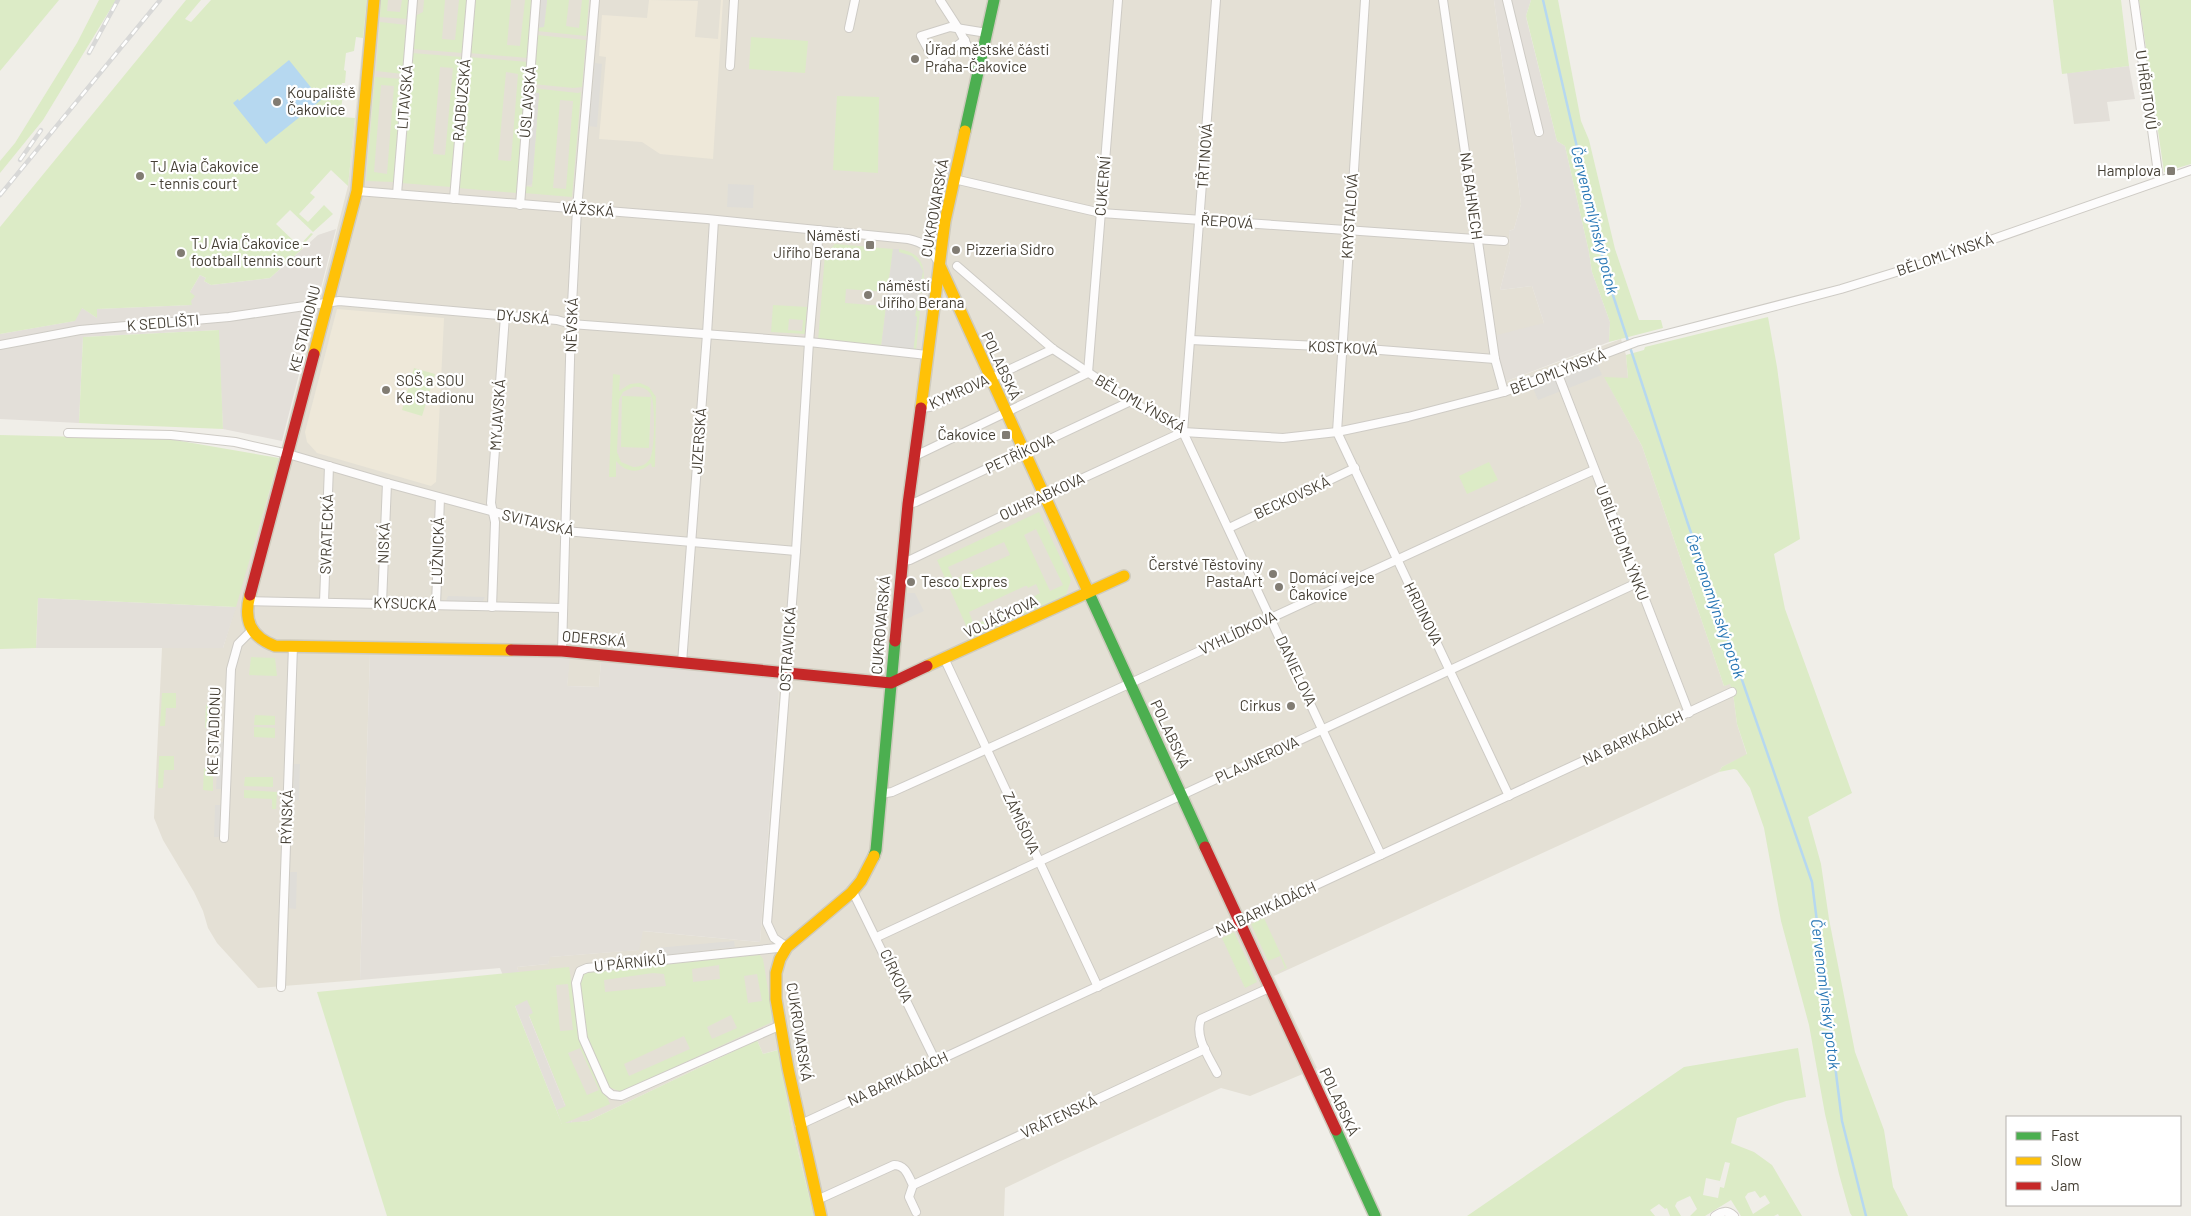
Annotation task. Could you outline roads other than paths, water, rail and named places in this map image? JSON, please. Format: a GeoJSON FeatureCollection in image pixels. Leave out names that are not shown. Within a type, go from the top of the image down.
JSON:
{"type":"FeatureCollection","features":[{"type":"Feature","properties":{"kind":"street","name":"KE STADIONU"},"geometry":{"type":"LineString","coordinates":[[224,838],[231,669],[238,644],[251,631],[247,622],[248,601],[357,191],[374,0]]}},
{"type":"Feature","properties":{"kind":"street","name":"LITAVSKÁ"},"geometry":{"type":"LineString","coordinates":[[397,194],[413,0]]}},
{"type":"Feature","properties":{"kind":"street","name":"RADBUZSKÁ"},"geometry":{"type":"LineString","coordinates":[[454,199],[471,0]]}},
{"type":"Feature","properties":{"kind":"street","name":"ÚSLAVSKÁ"},"geometry":{"type":"LineString","coordinates":[[520,205],[536,0]]}},
{"type":"Feature","properties":{"kind":"street","name":"NĚVSKÁ"},"geometry":{"type":"LineString","coordinates":[[562,651],[571,324],[577,209],[595,0]]}},
{"type":"Feature","properties":{"kind":"street"},"geometry":{"type":"LineString","coordinates":[[730,66],[734,0]]}},
{"type":"Feature","properties":{"kind":"street"},"geometry":{"type":"LineString","coordinates":[[849,28],[855,0]]}},
{"type":"Feature","properties":{"kind":"street"},"geometry":{"type":"LineString","coordinates":[[940,0],[972,53],[982,55]]}},
{"type":"Feature","properties":{"kind":"street","name":"CUKROVARSKÁ"},"geometry":{"type":"LineString","coordinates":[[821,1216],[799,1125],[776,992],[776,973],[781,954],[787,947],[837,908],[853,892],[873,859],[877,840],[913,457],[945,221],[994,0]]}},
{"type":"Feature","properties":{"kind":"street","name":"CUKERNÍ"},"geometry":{"type":"LineString","coordinates":[[1088,373],[1118,0]]}},
{"type":"Feature","properties":{"kind":"street","name":"TŘTINOVÁ"},"geometry":{"type":"LineString","coordinates":[[1183,432],[1201,221],[1216,0]]}},
{"type":"Feature","properties":{"kind":"street","name":"KRYSTALOVÁ"},"geometry":{"type":"LineString","coordinates":[[1337,432],[1365,0]]}},
{"type":"Feature","properties":{"kind":"street","name":"NA BAHNECH"},"geometry":{"type":"LineString","coordinates":[[1443,0],[1495,358],[1504,392]]}},
{"type":"Feature","properties":{"kind":"street"},"geometry":{"type":"LineString","coordinates":[[1507,0],[1539,132]]}},
{"type":"Feature","properties":{"kind":"street","name":"U HŘBITOVŮ"},"geometry":{"type":"LineString","coordinates":[[2134,0],[2159,180]]}},
{"type":"Feature","properties":{"kind":"street"},"geometry":{"type":"LineString","coordinates":[[965,40],[936,62],[932,61],[921,36],[950,27],[987,33]]}},
{"type":"Feature","properties":{"kind":"street","name":"BĚLOMLÝNSKÁ"},"geometry":{"type":"LineString","coordinates":[[957,266],[1053,349],[1131,402],[1183,432],[1283,438],[1337,432],[1408,417],[1504,392],[1636,342],[1841,289],[1884,276],[2191,170]]}},
{"type":"Feature","properties":{"kind":"street","name":"ŘEPOVÁ"},"geometry":{"type":"LineString","coordinates":[[954,180],[1101,213],[1504,241]]}},
{"type":"Feature","properties":{"kind":"street","name":"VÁŽSKÁ"},"geometry":{"type":"LineString","coordinates":[[357,191],[819,230]]}},
{"type":"Feature","properties":{"kind":"street","name":"JIZERSKÁ"},"geometry":{"type":"LineString","coordinates":[[682,662],[714,220]]}},
{"type":"Feature","properties":{"kind":"street"},"geometry":{"type":"LineString","coordinates":[[928,355],[809,342],[819,230],[916,240],[929,248],[940,264]]}},
{"type":"Feature","properties":{"kind":"street","name":"POLABSKÁ"},"geometry":{"type":"LineString","coordinates":[[940,264],[990,378],[1375,1216]]}},
{"type":"Feature","properties":{"kind":"street","name":"DYJSKÁ"},"geometry":{"type":"LineString","coordinates":[[327,302],[339,301],[557,320],[571,324],[809,342]]}},
{"type":"Feature","properties":{"kind":"street","name":"K SEDLIŠTI"},"geometry":{"type":"LineString","coordinates":[[0,345],[80,330],[229,317],[327,302]]}},
{"type":"Feature","properties":{"kind":"street","name":"MYJAVSKÁ"},"geometry":{"type":"LineString","coordinates":[[492,607],[495,522],[491,502],[505,316]]}},
{"type":"Feature","properties":{"kind":"street","name":"KOSTKOVÁ"},"geometry":{"type":"LineString","coordinates":[[1190,340],[1342,347],[1495,358]]}},
{"type":"Feature","properties":{"kind":"street","name":"OSTRAVICKÁ"},"geometry":{"type":"LineString","coordinates":[[787,947],[774,938],[767,923],[796,551],[809,342]]}},
{"type":"Feature","properties":{"kind":"street","name":"KYMROVA"},"geometry":{"type":"LineString","coordinates":[[920,408],[930,406],[1053,349]]}},
{"type":"Feature","properties":{"kind":"street","name":"U BÍLÉHO MLÝNKU"},"geometry":{"type":"LineString","coordinates":[[1557,372],[1637,583],[1689,713]]}},
{"type":"Feature","properties":{"kind":"street"},"geometry":{"type":"LineString","coordinates":[[913,457],[1088,373]]}},
{"type":"Feature","properties":{"kind":"street","name":"PETŘÍKOVA"},"geometry":{"type":"LineString","coordinates":[[908,504],[916,502],[1131,402]]}},
{"type":"Feature","properties":{"kind":"street","name":"OUHRABKOVA"},"geometry":{"type":"LineString","coordinates":[[902,561],[910,560],[1183,432]]}},
{"type":"Feature","properties":{"kind":"street","name":"DANIELOVA"},"geometry":{"type":"LineString","coordinates":[[1183,432],[1381,856]]}},
{"type":"Feature","properties":{"kind":"street","name":"HRDINOVA"},"geometry":{"type":"LineString","coordinates":[[1337,432],[1509,796]]}},
{"type":"Feature","properties":{"kind":"street","name":"SVITAVSKÁ"},"geometry":{"type":"LineString","coordinates":[[68,433],[171,435],[235,442],[288,454],[386,483],[565,531],[691,544],[796,551]]}},
{"type":"Feature","properties":{"kind":"street","name":"SVRATECKÁ"},"geometry":{"type":"LineString","coordinates":[[324,602],[330,466]]}},
{"type":"Feature","properties":{"kind":"street","name":"BECKOVSKÁ"},"geometry":{"type":"LineString","coordinates":[[1229,528],[1355,468]]}},
{"type":"Feature","properties":{"kind":"street","name":"VYHLÍDKOVA"},"geometry":{"type":"LineString","coordinates":[[881,794],[892,792],[987,750],[1397,559],[1594,470]]}},
{"type":"Feature","properties":{"kind":"street","name":"NISKÁ"},"geometry":{"type":"LineString","coordinates":[[382,603],[386,483]]}},
{"type":"Feature","properties":{"kind":"street","name":"LUŽNICKÁ"},"geometry":{"type":"LineString","coordinates":[[436,604],[440,498]]}},
{"type":"Feature","properties":{"kind":"street","name":"VOJÁČKOVA"},"geometry":{"type":"LineString","coordinates":[[891,684],[1124,576]]}},
{"type":"Feature","properties":{"kind":"street","name":"PLAJNEROVA"},"geometry":{"type":"LineString","coordinates":[[877,937],[1637,583]]}},
{"type":"Feature","properties":{"kind":"street","name":"KYSUCKÁ"},"geometry":{"type":"LineString","coordinates":[[248,601],[562,608]]}},
{"type":"Feature","properties":{"kind":"street"},"geometry":{"type":"LineString","coordinates":[[251,631],[257,639],[266,643],[293,646]]}},
{"type":"Feature","properties":{"kind":"street","name":"ODERSKÁ"},"geometry":{"type":"LineString","coordinates":[[293,646],[562,651],[891,684]]}},
{"type":"Feature","properties":{"kind":"street","name":"RÝNSKÁ"},"geometry":{"type":"LineString","coordinates":[[281,987],[293,646]]}},
{"type":"Feature","properties":{"kind":"street","name":"ZÁMIŠOVA"},"geometry":{"type":"LineString","coordinates":[[945,660],[1098,987]]}},
{"type":"Feature","properties":{"kind":"street","name":"NA BARIKÁDÁCH"},"geometry":{"type":"LineString","coordinates":[[799,1125],[1732,692]]}},
{"type":"Feature","properties":{"kind":"street","name":"CÍRKOVA"},"geometry":{"type":"LineString","coordinates":[[853,892],[877,937],[936,1062]]}},
{"type":"Feature","properties":{"kind":"street","name":"U PÁRNÍKŮ"},"geometry":{"type":"LineString","coordinates":[[781,1025],[621,1096],[612,1095],[606,1090],[583,1038],[576,984],[580,971],[587,968],[787,947]]}},
{"type":"Feature","properties":{"kind":"street"},"geometry":{"type":"LineString","coordinates":[[1217,1073],[1205,1049],[1198,1027],[1201,1020],[1269,988]]}},
{"type":"Feature","properties":{"kind":"street","name":"VRÁTENSKÁ"},"geometry":{"type":"LineString","coordinates":[[913,1185],[1205,1049]]}},
{"type":"Feature","properties":{"kind":"street"},"geometry":{"type":"LineString","coordinates":[[816,1200],[894,1165],[904,1167],[913,1185],[909,1197],[916,1212]]}},
{"type":"Feature","properties":{"kind":"street"},"geometry":{"type":"LineString","coordinates":[[1715,1216],[1721,1212],[1728,1212],[1734,1216]]}},
{"type":"Feature","properties":{"kind":"water","name":"Koupaliště Čakovice"},"geometry":{"type":"Polygon","coordinates":[[[289,60],[321,100],[266,144],[233,103],[238,99],[239,101],[289,60]]]}},
{"type":"Feature","properties":{"kind":"waterway","name":"Červenomlýnský potok"},"geometry":{"type":"LineString","coordinates":[[1543,0],[1607,277],[1688,524],[1812,882],[1842,1121],[1866,1216]]}},
{"type":"Feature","properties":{"kind":"railway"},"geometry":{"type":"LineString","coordinates":[[89,53],[118,0]]}},
{"type":"Feature","properties":{"kind":"railway"},"geometry":{"type":"LineString","coordinates":[[0,195],[160,0]]}},
{"type":"Feature","properties":{"kind":"railway"},"geometry":{"type":"LineString","coordinates":[[20,160],[41,130]]}},
{"type":"Feature","properties":{"kind":"place","name":"Úřad městské části Praha-Čakovice"},"geometry":{"type":"Point","coordinates":[915,59]}},
{"type":"Feature","properties":{"kind":"place","name":"Koupaliště Čakovice"},"geometry":{"type":"Point","coordinates":[277,102]}},
{"type":"Feature","properties":{"kind":"place","name":"Hamplova"},"geometry":{"type":"Point","coordinates":[2171,171]}},
{"type":"Feature","properties":{"kind":"place","name":"TJ Avia Čakovice - tennis court"},"geometry":{"type":"Point","coordinates":[140,176]}},
{"type":"Feature","properties":{"kind":"place","name":"Náměstí Jiřího Berana"},"geometry":{"type":"Point","coordinates":[870,245]}},
{"type":"Feature","properties":{"kind":"place","name":"Pizzeria Sidro"},"geometry":{"type":"Point","coordinates":[956,250]}},
{"type":"Feature","properties":{"kind":"place","name":"TJ Avia Čakovice - football tennis court"},"geometry":{"type":"Point","coordinates":[181,253]}},
{"type":"Feature","properties":{"kind":"place","name":"náměstí Jiřího Berana"},"geometry":{"type":"Point","coordinates":[868,295]}},
{"type":"Feature","properties":{"kind":"place","name":"SOŠ a SOU Ke Stadionu"},"geometry":{"type":"Point","coordinates":[386,390]}},
{"type":"Feature","properties":{"kind":"place","name":"Čakovice"},"geometry":{"type":"Point","coordinates":[1006,435]}},
{"type":"Feature","properties":{"kind":"place","name":"Čerstvé Těstoviny PastaArt"},"geometry":{"type":"Point","coordinates":[1273,574]}},
{"type":"Feature","properties":{"kind":"place","name":"Tesco Expres"},"geometry":{"type":"Point","coordinates":[911,582]}},
{"type":"Feature","properties":{"kind":"place","name":"Domácí vejce Čakovice"},"geometry":{"type":"Point","coordinates":[1279,587]}},
{"type":"Feature","properties":{"kind":"place","name":"Cirkus"},"geometry":{"type":"Point","coordinates":[1291,706]}}]}
